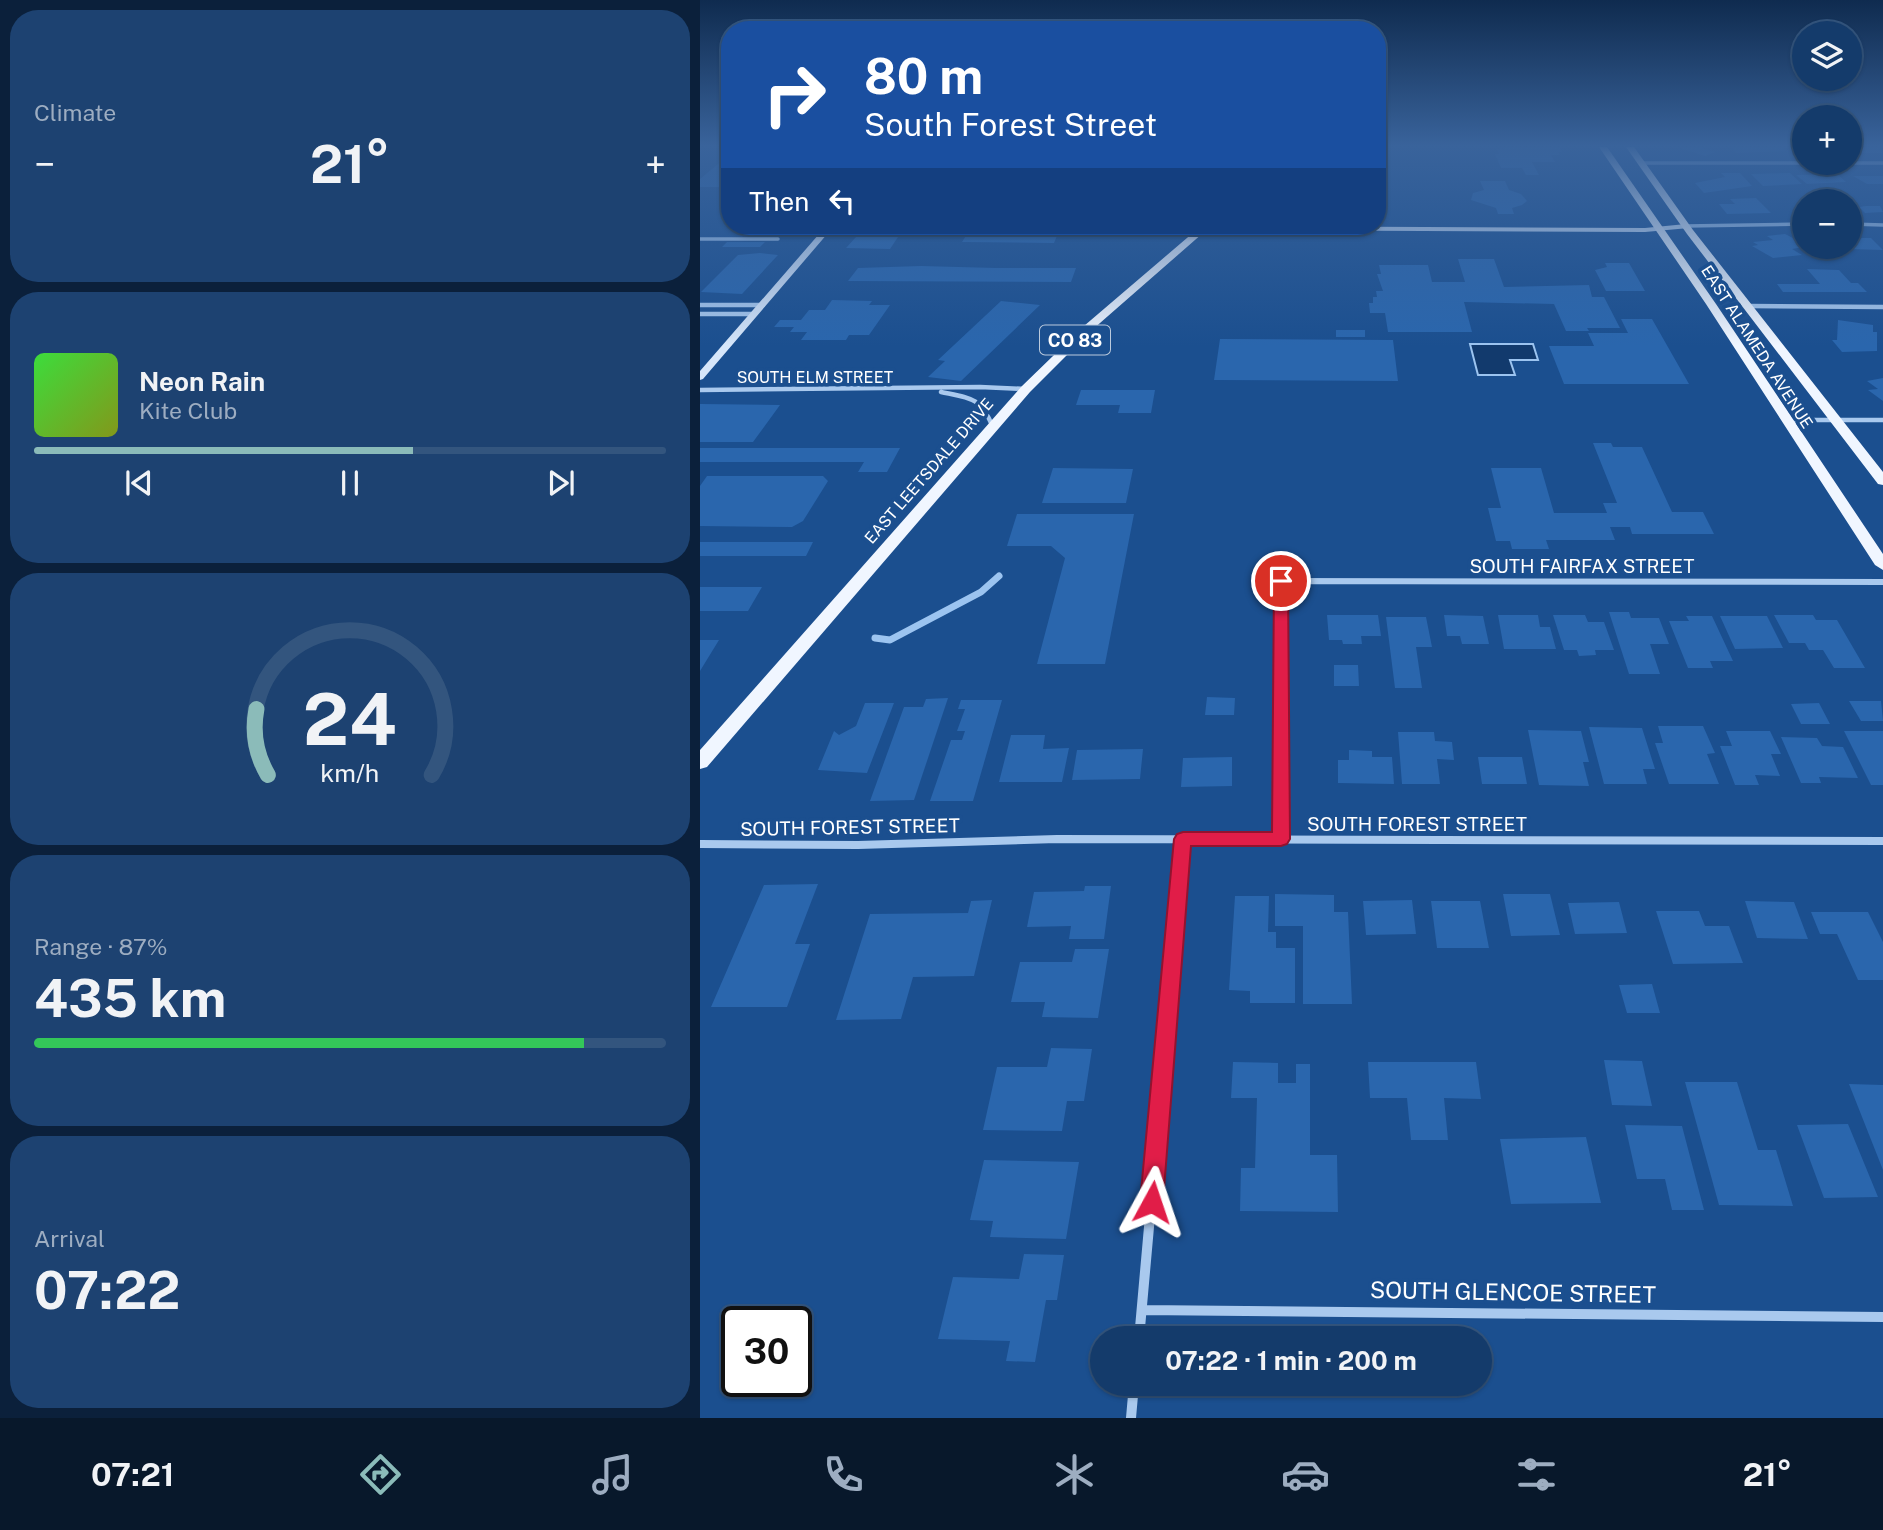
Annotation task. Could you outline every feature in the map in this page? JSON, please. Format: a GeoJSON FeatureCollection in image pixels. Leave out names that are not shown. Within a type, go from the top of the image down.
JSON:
{"type":"FeatureCollection","features":[{"type":"Feature","properties":{"kind":"main road","name":"EAST ALAMEDA AVENUE"},"geometry":{"type":"LineString","coordinates":[[1650,213],[1883,565]]}},
{"type":"Feature","properties":{"kind":"main road","name":"EAST ALAMEDA AVENUE"},"geometry":{"type":"LineString","coordinates":[[1677,213],[1883,481]]}},
{"type":"Feature","properties":{"kind":"main road","name":"EAST LEETSDALE DRIVE"},"geometry":{"type":"LineString","coordinates":[[700,762],[1026,389],[1088,328],[1196,235]]}},
{"type":"Feature","properties":{"kind":"street"},"geometry":{"type":"LineString","coordinates":[[1386,228],[1661,229],[1792,224]]}},
{"type":"Feature","properties":{"kind":"street"},"geometry":{"type":"LineString","coordinates":[[1862,224],[1883,225]]}},
{"type":"Feature","properties":{"kind":"street"},"geometry":{"type":"LineString","coordinates":[[700,377],[822,235]]}},
{"type":"Feature","properties":{"kind":"street"},"geometry":{"type":"LineString","coordinates":[[700,239],[778,239]]}},
{"type":"Feature","properties":{"kind":"street"},"geometry":{"type":"LineString","coordinates":[[700,305],[763,305]]}},
{"type":"Feature","properties":{"kind":"street"},"geometry":{"type":"LineString","coordinates":[[1749,306],[1883,307]]}},
{"type":"Feature","properties":{"kind":"street"},"geometry":{"type":"LineString","coordinates":[[700,314],[755,314]]}},
{"type":"Feature","properties":{"kind":"street","name":"SOUTH ELM STREET"},"geometry":{"type":"LineString","coordinates":[[700,390],[930,390],[980,387],[1026,389]]}},
{"type":"Feature","properties":{"kind":"street","name":"SOUTH ELM STREET"},"geometry":{"type":"LineString","coordinates":[[930,390],[978,400],[985,408],[993,427]]}},
{"type":"Feature","properties":{"kind":"street"},"geometry":{"type":"LineString","coordinates":[[1787,420],[1883,420]]}},
{"type":"Feature","properties":{"kind":"street","name":"SOUTH FAIRFAX STREET"},"geometry":{"type":"LineString","coordinates":[[1281,839],[1281,581],[1883,582]]}},
{"type":"Feature","properties":{"kind":"street","name":"SOUTH FOREST STREET"},"geometry":{"type":"LineString","coordinates":[[700,844],[858,845],[1043,839],[1883,841]]}},
{"type":"Feature","properties":{"kind":"street"},"geometry":{"type":"LineString","coordinates":[[1140,1326],[1183,839]]}},
{"type":"Feature","properties":{"kind":"street","name":"SOUTH GLENCOE STREET"},"geometry":{"type":"LineString","coordinates":[[1142,1310],[1883,1317]]}},
{"type":"Feature","properties":{"kind":"street"},"geometry":{"type":"LineString","coordinates":[[1131,1418],[1133,1396]]}},
{"type":"Feature","properties":{"kind":"water"},"geometry":{"type":"Polygon","coordinates":[[[1470,344],[1533,344],[1538,360],[1510,360],[1515,375],[1478,375],[1470,344]]]}},
{"type":"Feature","properties":{"kind":"building"},"geometry":{"type":"Polygon","coordinates":[[[1785,234],[1792,238],[1792,256],[1773,258],[1752,246],[1758,245],[1753,242],[1773,240],[1767,236],[1785,234]]]}},
{"type":"Feature","properties":{"kind":"building"},"geometry":{"type":"Polygon","coordinates":[[[966,235],[1057,235],[1054,243],[962,242],[966,235]]]}},
{"type":"Feature","properties":{"kind":"building"},"geometry":{"type":"Polygon","coordinates":[[[856,237],[898,237],[890,249],[846,248],[856,237]]]}},
{"type":"Feature","properties":{"kind":"building"},"geometry":{"type":"Polygon","coordinates":[[[1862,238],[1871,238],[1883,250],[1862,249],[1862,238]]]}},
{"type":"Feature","properties":{"kind":"building"},"geometry":{"type":"Polygon","coordinates":[[[727,242],[765,242],[760,247],[722,247],[727,242]]]}},
{"type":"Feature","properties":{"kind":"building"},"geometry":{"type":"Polygon","coordinates":[[[738,255],[778,255],[742,294],[701,292],[738,255]]]}},
{"type":"Feature","properties":{"kind":"building"},"geometry":{"type":"Polygon","coordinates":[[[1458,259],[1494,259],[1504,287],[1589,285],[1592,297],[1604,297],[1620,328],[1566,331],[1554,304],[1464,302],[1472,332],[1388,332],[1385,313],[1370,313],[1369,303],[1373,303],[1373,297],[1377,297],[1376,291],[1383,291],[1377,274],[1381,274],[1379,265],[1428,265],[1432,282],[1465,282],[1458,259]]]}},
{"type":"Feature","properties":{"kind":"building"},"geometry":{"type":"Polygon","coordinates":[[[1605,263],[1629,263],[1645,291],[1606,291],[1595,270],[1607,267],[1605,263]]]}},
{"type":"Feature","properties":{"kind":"building"},"geometry":{"type":"Polygon","coordinates":[[[858,268],[1076,268],[1071,282],[848,281],[858,268]]]}},
{"type":"Feature","properties":{"kind":"building"},"geometry":{"type":"Polygon","coordinates":[[[1807,269],[1839,270],[1851,283],[1858,283],[1867,292],[1783,292],[1777,284],[1820,284],[1807,269]]]}},
{"type":"Feature","properties":{"kind":"building"},"geometry":{"type":"Polygon","coordinates":[[[832,300],[872,301],[869,305],[890,305],[869,335],[849,335],[846,340],[801,340],[807,332],[790,332],[794,327],[774,327],[780,320],[801,320],[809,310],[825,310],[832,300]]]}},
{"type":"Feature","properties":{"kind":"building"},"geometry":{"type":"Polygon","coordinates":[[[1001,301],[1040,305],[961,381],[928,377],[945,361],[938,360],[1001,301]]]}},
{"type":"Feature","properties":{"kind":"building"},"geometry":{"type":"Polygon","coordinates":[[[1621,319],[1652,319],[1689,384],[1564,384],[1549,346],[1594,346],[1588,333],[1628,333],[1621,319]]]}},
{"type":"Feature","properties":{"kind":"building"},"geometry":{"type":"Polygon","coordinates":[[[1838,320],[1873,325],[1873,332],[1877,332],[1877,351],[1842,352],[1832,340],[1837,340],[1838,320]]]}},
{"type":"Feature","properties":{"kind":"building"},"geometry":{"type":"Polygon","coordinates":[[[1336,330],[1365,330],[1365,337],[1336,337],[1336,330]]]}},
{"type":"Feature","properties":{"kind":"building"},"geometry":{"type":"Polygon","coordinates":[[[1220,339],[1393,340],[1398,381],[1214,380],[1220,339]]]}},
{"type":"Feature","properties":{"kind":"building"},"geometry":{"type":"Polygon","coordinates":[[[1883,378],[1883,401],[1868,390],[1878,389],[1867,381],[1883,378]]]}},
{"type":"Feature","properties":{"kind":"building"},"geometry":{"type":"Polygon","coordinates":[[[1081,390],[1155,390],[1151,413],[1118,413],[1120,405],[1076,405],[1081,390]]]}},
{"type":"Feature","properties":{"kind":"building"},"geometry":{"type":"Polygon","coordinates":[[[700,404],[780,405],[753,442],[700,442],[700,404]]]}},
{"type":"Feature","properties":{"kind":"building"},"geometry":{"type":"Polygon","coordinates":[[[1593,443],[1611,443],[1613,447],[1642,447],[1672,512],[1703,512],[1714,534],[1632,534],[1630,527],[1610,527],[1615,540],[1546,540],[1549,549],[1512,549],[1510,541],[1496,541],[1488,508],[1501,508],[1491,468],[1541,468],[1554,513],[1607,513],[1603,503],[1617,503],[1593,443]]]}},
{"type":"Feature","properties":{"kind":"building"},"geometry":{"type":"Polygon","coordinates":[[[700,448],[900,448],[887,472],[858,472],[864,462],[700,462],[700,448]]]}},
{"type":"Feature","properties":{"kind":"building"},"geometry":{"type":"Polygon","coordinates":[[[1053,468],[1133,469],[1126,503],[1042,503],[1053,468]]]}},
{"type":"Feature","properties":{"kind":"building"},"geometry":{"type":"Polygon","coordinates":[[[707,476],[823,476],[828,481],[803,521],[792,527],[700,526],[700,486],[707,476]]]}},
{"type":"Feature","properties":{"kind":"building"},"geometry":{"type":"Polygon","coordinates":[[[1017,514],[1134,514],[1105,664],[1037,664],[1065,558],[1051,546],[1007,546],[1017,514]]]}},
{"type":"Feature","properties":{"kind":"building"},"geometry":{"type":"Polygon","coordinates":[[[700,542],[813,542],[806,556],[700,556],[700,542]]]}},
{"type":"Feature","properties":{"kind":"building"},"geometry":{"type":"Polygon","coordinates":[[[700,587],[762,587],[748,611],[700,611],[700,587]]]}},
{"type":"Feature","properties":{"kind":"building"},"geometry":{"type":"Polygon","coordinates":[[[1609,612],[1629,612],[1631,618],[1659,618],[1669,644],[1650,644],[1660,674],[1629,674],[1609,612]]]}},
{"type":"Feature","properties":{"kind":"building"},"geometry":{"type":"Polygon","coordinates":[[[1327,615],[1378,615],[1381,636],[1361,636],[1362,644],[1343,644],[1342,640],[1329,640],[1327,615]]]}},
{"type":"Feature","properties":{"kind":"building"},"geometry":{"type":"Polygon","coordinates":[[[1444,615],[1483,616],[1489,644],[1462,644],[1460,636],[1447,636],[1444,615]]]}},
{"type":"Feature","properties":{"kind":"building"},"geometry":{"type":"Polygon","coordinates":[[[1498,615],[1538,615],[1540,627],[1550,627],[1556,649],[1504,649],[1498,615]]]}},
{"type":"Feature","properties":{"kind":"building"},"geometry":{"type":"Polygon","coordinates":[[[1553,615],[1585,615],[1588,622],[1604,622],[1614,650],[1595,650],[1596,655],[1579,656],[1577,650],[1564,650],[1553,615]]]}},
{"type":"Feature","properties":{"kind":"building"},"geometry":{"type":"Polygon","coordinates":[[[1774,615],[1813,615],[1816,620],[1837,620],[1865,668],[1834,668],[1823,650],[1809,650],[1805,643],[1789,643],[1774,615]]]}},
{"type":"Feature","properties":{"kind":"building"},"geometry":{"type":"Polygon","coordinates":[[[1686,616],[1712,616],[1733,661],[1710,661],[1713,668],[1688,668],[1669,621],[1689,621],[1686,616]]]}},
{"type":"Feature","properties":{"kind":"building"},"geometry":{"type":"Polygon","coordinates":[[[1720,616],[1767,616],[1783,648],[1735,649],[1720,616]]]}},
{"type":"Feature","properties":{"kind":"building"},"geometry":{"type":"Polygon","coordinates":[[[1386,617],[1426,617],[1432,647],[1416,647],[1422,688],[1395,688],[1386,617]]]}},
{"type":"Feature","properties":{"kind":"building"},"geometry":{"type":"Polygon","coordinates":[[[700,640],[719,640],[700,671],[700,640]]]}},
{"type":"Feature","properties":{"kind":"building"},"geometry":{"type":"Polygon","coordinates":[[[1334,665],[1358,665],[1359,686],[1334,686],[1334,665]]]}},
{"type":"Feature","properties":{"kind":"building"},"geometry":{"type":"Polygon","coordinates":[[[1207,697],[1235,698],[1234,715],[1205,715],[1207,697]]]}},
{"type":"Feature","properties":{"kind":"building"},"geometry":{"type":"Polygon","coordinates":[[[948,698],[914,800],[870,801],[904,707],[923,707],[926,699],[948,698]]]}},
{"type":"Feature","properties":{"kind":"building"},"geometry":{"type":"Polygon","coordinates":[[[961,700],[1002,700],[973,801],[930,801],[951,740],[962,740],[965,731],[957,731],[965,709],[958,709],[961,700]]]}},
{"type":"Feature","properties":{"kind":"building"},"geometry":{"type":"Polygon","coordinates":[[[1849,701],[1881,701],[1883,721],[1861,721],[1849,701]]]}},
{"type":"Feature","properties":{"kind":"building"},"geometry":{"type":"Polygon","coordinates":[[[865,703],[894,703],[867,773],[818,770],[834,731],[839,735],[856,726],[865,703]]]}},
{"type":"Feature","properties":{"kind":"building"},"geometry":{"type":"Polygon","coordinates":[[[1819,703],[1830,724],[1801,724],[1791,704],[1819,703]]]}},
{"type":"Feature","properties":{"kind":"building"},"geometry":{"type":"Polygon","coordinates":[[[1658,726],[1703,726],[1715,753],[1707,754],[1719,784],[1669,784],[1655,743],[1663,743],[1658,726]]]}},
{"type":"Feature","properties":{"kind":"building"},"geometry":{"type":"Polygon","coordinates":[[[1589,727],[1642,728],[1655,769],[1643,769],[1647,784],[1604,784],[1589,727]]]}},
{"type":"Feature","properties":{"kind":"building"},"geometry":{"type":"Polygon","coordinates":[[[1528,730],[1581,731],[1589,762],[1583,762],[1589,786],[1539,785],[1528,730]]]}},
{"type":"Feature","properties":{"kind":"building"},"geometry":{"type":"Polygon","coordinates":[[[1726,731],[1770,731],[1781,754],[1771,754],[1780,776],[1755,775],[1759,785],[1735,785],[1720,746],[1732,746],[1726,731]]]}},
{"type":"Feature","properties":{"kind":"building"},"geometry":{"type":"Polygon","coordinates":[[[1844,731],[1883,731],[1883,785],[1871,785],[1844,731]]]}},
{"type":"Feature","properties":{"kind":"building"},"geometry":{"type":"Polygon","coordinates":[[[1398,732],[1434,732],[1435,741],[1452,742],[1454,760],[1437,759],[1440,784],[1402,784],[1398,732]]]}},
{"type":"Feature","properties":{"kind":"building"},"geometry":{"type":"Polygon","coordinates":[[[1011,735],[1045,735],[1043,749],[1069,748],[1062,782],[999,782],[1011,735]]]}},
{"type":"Feature","properties":{"kind":"building"},"geometry":{"type":"Polygon","coordinates":[[[1781,737],[1817,738],[1822,746],[1843,747],[1858,778],[1819,777],[1821,783],[1801,783],[1781,737]]]}},
{"type":"Feature","properties":{"kind":"building"},"geometry":{"type":"Polygon","coordinates":[[[1143,749],[1140,779],[1072,780],[1077,750],[1143,749]]]}},
{"type":"Feature","properties":{"kind":"building"},"geometry":{"type":"Polygon","coordinates":[[[1349,750],[1372,751],[1372,757],[1392,757],[1394,784],[1338,783],[1338,760],[1349,760],[1349,750]]]}},
{"type":"Feature","properties":{"kind":"building"},"geometry":{"type":"Polygon","coordinates":[[[1232,757],[1232,786],[1181,787],[1183,758],[1232,757]]]}},
{"type":"Feature","properties":{"kind":"building"},"geometry":{"type":"Polygon","coordinates":[[[1478,757],[1522,757],[1527,784],[1482,784],[1478,757]]]}},
{"type":"Feature","properties":{"kind":"building"},"geometry":{"type":"Polygon","coordinates":[[[818,884],[795,944],[810,944],[787,1007],[711,1007],[764,885],[818,884]]]}},
{"type":"Feature","properties":{"kind":"building"},"geometry":{"type":"Polygon","coordinates":[[[1085,886],[1111,886],[1104,939],[1069,939],[1071,926],[1027,927],[1034,892],[1084,891],[1085,886]]]}},
{"type":"Feature","properties":{"kind":"building"},"geometry":{"type":"Polygon","coordinates":[[[1275,894],[1334,895],[1334,912],[1348,912],[1352,1004],[1303,1004],[1303,926],[1275,926],[1275,894]]]}},
{"type":"Feature","properties":{"kind":"building"},"geometry":{"type":"Polygon","coordinates":[[[1503,894],[1550,894],[1560,935],[1511,936],[1503,894]]]}},
{"type":"Feature","properties":{"kind":"building"},"geometry":{"type":"Polygon","coordinates":[[[1235,896],[1269,896],[1268,932],[1276,932],[1276,948],[1295,948],[1295,1003],[1250,1003],[1250,991],[1229,990],[1235,896]]]}},
{"type":"Feature","properties":{"kind":"building"},"geometry":{"type":"Polygon","coordinates":[[[992,900],[974,976],[913,977],[901,1019],[836,1020],[870,914],[968,913],[971,901],[992,900]]]}},
{"type":"Feature","properties":{"kind":"building"},"geometry":{"type":"Polygon","coordinates":[[[1412,900],[1416,934],[1366,935],[1363,901],[1412,900]]]}},
{"type":"Feature","properties":{"kind":"building"},"geometry":{"type":"Polygon","coordinates":[[[1431,901],[1480,901],[1489,948],[1437,948],[1431,901]]]}},
{"type":"Feature","properties":{"kind":"building"},"geometry":{"type":"Polygon","coordinates":[[[1745,901],[1794,902],[1808,939],[1757,938],[1745,901]]]}},
{"type":"Feature","properties":{"kind":"building"},"geometry":{"type":"Polygon","coordinates":[[[1619,902],[1627,933],[1575,934],[1568,903],[1619,902]]]}},
{"type":"Feature","properties":{"kind":"building"},"geometry":{"type":"Polygon","coordinates":[[[1656,911],[1699,911],[1705,926],[1729,926],[1743,963],[1673,964],[1656,911]]]}},
{"type":"Feature","properties":{"kind":"building"},"geometry":{"type":"Polygon","coordinates":[[[1811,912],[1868,912],[1883,942],[1883,980],[1858,980],[1837,934],[1820,934],[1811,912]]]}},
{"type":"Feature","properties":{"kind":"building"},"geometry":{"type":"Polygon","coordinates":[[[1075,949],[1109,949],[1098,1018],[1042,1017],[1045,1002],[1011,1002],[1020,962],[1072,962],[1075,949]]]}},
{"type":"Feature","properties":{"kind":"building"},"geometry":{"type":"Polygon","coordinates":[[[1652,984],[1660,1013],[1627,1013],[1619,985],[1652,984]]]}},
{"type":"Feature","properties":{"kind":"building"},"geometry":{"type":"Polygon","coordinates":[[[1051,1048],[1092,1049],[1084,1101],[1067,1101],[1062,1131],[983,1130],[997,1067],[1047,1067],[1051,1048]]]}},
{"type":"Feature","properties":{"kind":"building"},"geometry":{"type":"Polygon","coordinates":[[[1604,1060],[1642,1061],[1652,1106],[1612,1105],[1604,1060]]]}},
{"type":"Feature","properties":{"kind":"building"},"geometry":{"type":"Polygon","coordinates":[[[1233,1062],[1278,1063],[1278,1083],[1296,1083],[1296,1064],[1310,1064],[1310,1155],[1337,1155],[1338,1212],[1240,1211],[1241,1168],[1255,1168],[1257,1098],[1231,1098],[1233,1062]]]}},
{"type":"Feature","properties":{"kind":"building"},"geometry":{"type":"Polygon","coordinates":[[[1368,1062],[1476,1062],[1481,1099],[1444,1098],[1448,1140],[1411,1140],[1407,1098],[1370,1098],[1368,1062]]]}},
{"type":"Feature","properties":{"kind":"building"},"geometry":{"type":"Polygon","coordinates":[[[1685,1082],[1737,1082],[1758,1150],[1776,1150],[1793,1206],[1719,1205],[1685,1082]]]}},
{"type":"Feature","properties":{"kind":"building"},"geometry":{"type":"Polygon","coordinates":[[[1849,1084],[1883,1085],[1883,1170],[1849,1084]]]}},
{"type":"Feature","properties":{"kind":"building"},"geometry":{"type":"Polygon","coordinates":[[[1848,1124],[1878,1197],[1824,1198],[1797,1125],[1848,1124]]]}},
{"type":"Feature","properties":{"kind":"building"},"geometry":{"type":"Polygon","coordinates":[[[1625,1125],[1682,1126],[1704,1210],[1672,1210],[1665,1179],[1637,1179],[1625,1125]]]}},
{"type":"Feature","properties":{"kind":"building"},"geometry":{"type":"Polygon","coordinates":[[[1586,1137],[1601,1203],[1511,1204],[1500,1139],[1586,1137]]]}},
{"type":"Feature","properties":{"kind":"building"},"geometry":{"type":"Polygon","coordinates":[[[984,1160],[1079,1162],[1066,1239],[990,1237],[993,1221],[970,1220],[984,1160]]]}},
{"type":"Feature","properties":{"kind":"building"},"geometry":{"type":"Polygon","coordinates":[[[1024,1254],[1064,1255],[1057,1300],[1046,1300],[1035,1362],[1006,1361],[1010,1341],[938,1339],[953,1277],[1019,1279],[1024,1254]]]}},
{"type":"Feature","properties":{"kind":"waterway"},"geometry":{"type":"LineString","coordinates":[[875,638],[890,640],[981,592],[999,576]]}},
{"type":"Feature","properties":{"kind":"route"},"geometry":{"type":"LineString","coordinates":[[1152,1202],[1183,839],[1281,839],[1281,581]]}}]}
